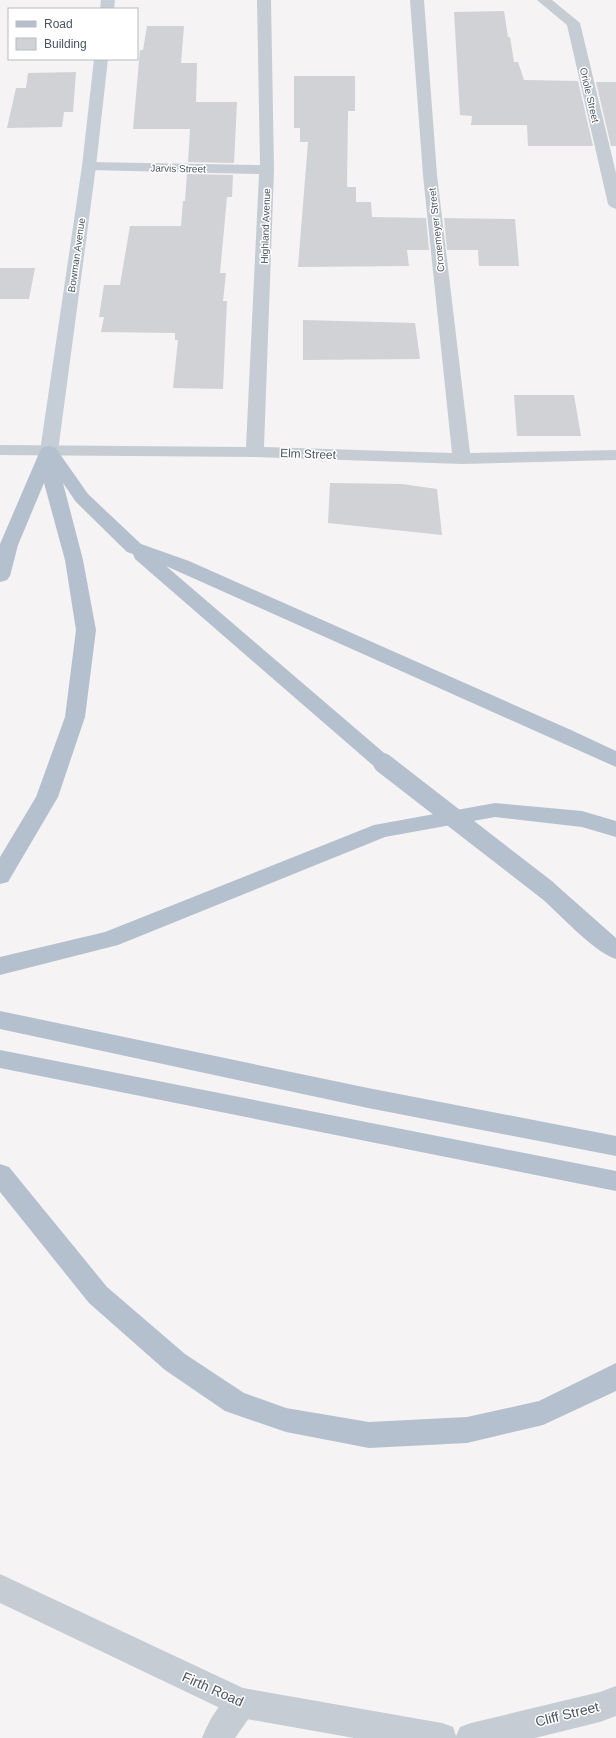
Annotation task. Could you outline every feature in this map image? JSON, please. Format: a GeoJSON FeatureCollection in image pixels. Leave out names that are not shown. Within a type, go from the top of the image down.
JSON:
{"type":"FeatureCollection","features":[{"type":"Feature","properties":{"kind":"main road","name":"Bowman Avenue"},"geometry":{"type":"LineString","coordinates":[[49,451],[89,166],[101,60]]}},
{"type":"Feature","properties":{"kind":"main road"},"geometry":{"type":"LineString","coordinates":[[49,451],[82,498],[134,548],[383,763],[547,890],[600,938],[616,950]]}},
{"type":"Feature","properties":{"kind":"main road"},"geometry":{"type":"LineString","coordinates":[[0,576],[9,545],[49,451]]}},
{"type":"Feature","properties":{"kind":"main road"},"geometry":{"type":"LineString","coordinates":[[0,876],[47,796],[70,731],[75,716],[86,630],[74,560],[54,486],[49,451]]}},
{"type":"Feature","properties":{"kind":"main road"},"geometry":{"type":"LineString","coordinates":[[134,548],[182,565],[564,734],[616,760]]}},
{"type":"Feature","properties":{"kind":"main road"},"geometry":{"type":"LineString","coordinates":[[0,966],[110,939],[306,859],[382,830],[496,810],[582,819],[616,828]]}},
{"type":"Feature","properties":{"kind":"main road"},"geometry":{"type":"LineString","coordinates":[[0,1020],[368,1098],[616,1146]]}},
{"type":"Feature","properties":{"kind":"main road"},"geometry":{"type":"LineString","coordinates":[[0,1059],[616,1181]]}},
{"type":"Feature","properties":{"kind":"main road"},"geometry":{"type":"LineString","coordinates":[[0,1174],[98,1295],[175,1362],[235,1402],[286,1420],[368,1435],[467,1430],[543,1413],[609,1381],[616,1375]]}},
{"type":"Feature","properties":{"kind":"street","name":"Highland Avenue"},"geometry":{"type":"LineString","coordinates":[[256,452],[267,170],[264,0]]}},
{"type":"Feature","properties":{"kind":"street","name":"Cronemeyer Street"},"geometry":{"type":"LineString","coordinates":[[417,0],[430,175],[462,460]]}},
{"type":"Feature","properties":{"kind":"street","name":"Oriole Street"},"geometry":{"type":"LineString","coordinates":[[544,0],[573,22],[616,204]]}},
{"type":"Feature","properties":{"kind":"street","name":"Jarvis Street"},"geometry":{"type":"LineString","coordinates":[[89,166],[267,170]]}},
{"type":"Feature","properties":{"kind":"street","name":"Elm Street"},"geometry":{"type":"LineString","coordinates":[[0,450],[256,452],[462,460],[616,455]]}},
{"type":"Feature","properties":{"kind":"street","name":"Firth Road"},"geometry":{"type":"LineString","coordinates":[[0,1588],[241,1704],[442,1738]]}},
{"type":"Feature","properties":{"kind":"street","name":"Cliff Street"},"geometry":{"type":"LineString","coordinates":[[471,1738],[600,1707],[616,1701]]}},
{"type":"Feature","properties":{"kind":"street"},"geometry":{"type":"LineString","coordinates":[[217,1738],[241,1704]]}},
{"type":"Feature","properties":{"kind":"building"},"geometry":{"type":"Polygon","coordinates":[[[504,11],[514,62],[518,62],[524,80],[578,81],[593,146],[528,146],[527,125],[471,125],[472,116],[460,115],[454,12],[504,11]]]}},
{"type":"Feature","properties":{"kind":"building"},"geometry":{"type":"Polygon","coordinates":[[[147,26],[184,26],[181,63],[197,63],[196,102],[237,102],[234,163],[188,162],[190,129],[133,129],[140,50],[143,50],[147,26]]]}},
{"type":"Feature","properties":{"kind":"building"},"geometry":{"type":"Polygon","coordinates":[[[76,72],[73,112],[64,112],[62,127],[7,128],[16,88],[26,88],[28,73],[76,72]]]}},
{"type":"Feature","properties":{"kind":"building"},"geometry":{"type":"Polygon","coordinates":[[[294,76],[355,76],[355,111],[348,111],[347,187],[356,187],[356,202],[371,202],[372,217],[426,218],[429,250],[407,250],[409,266],[298,267],[308,142],[300,142],[300,128],[294,128],[294,76]]]}},
{"type":"Feature","properties":{"kind":"building"},"geometry":{"type":"Polygon","coordinates":[[[596,82],[616,82],[616,146],[611,146],[596,82]]]}},
{"type":"Feature","properties":{"kind":"building"},"geometry":{"type":"Polygon","coordinates":[[[187,174],[233,175],[232,197],[227,197],[220,273],[226,273],[223,301],[227,301],[223,389],[173,388],[178,340],[175,340],[175,333],[101,332],[104,317],[99,317],[104,285],[120,285],[130,226],[181,226],[187,174]]]}},
{"type":"Feature","properties":{"kind":"building"},"geometry":{"type":"Polygon","coordinates":[[[444,218],[515,219],[519,266],[479,266],[478,250],[447,250],[444,218]]]}},
{"type":"Feature","properties":{"kind":"building"},"geometry":{"type":"Polygon","coordinates":[[[0,268],[35,268],[29,299],[0,299],[0,268]]]}},
{"type":"Feature","properties":{"kind":"building"},"geometry":{"type":"Polygon","coordinates":[[[303,320],[415,323],[420,359],[303,360],[303,320]]]}},
{"type":"Feature","properties":{"kind":"building"},"geometry":{"type":"Polygon","coordinates":[[[514,395],[574,395],[581,436],[517,436],[514,395]]]}},
{"type":"Feature","properties":{"kind":"building"},"geometry":{"type":"Polygon","coordinates":[[[330,483],[402,484],[437,489],[442,535],[328,523],[330,483]]]}}]}
